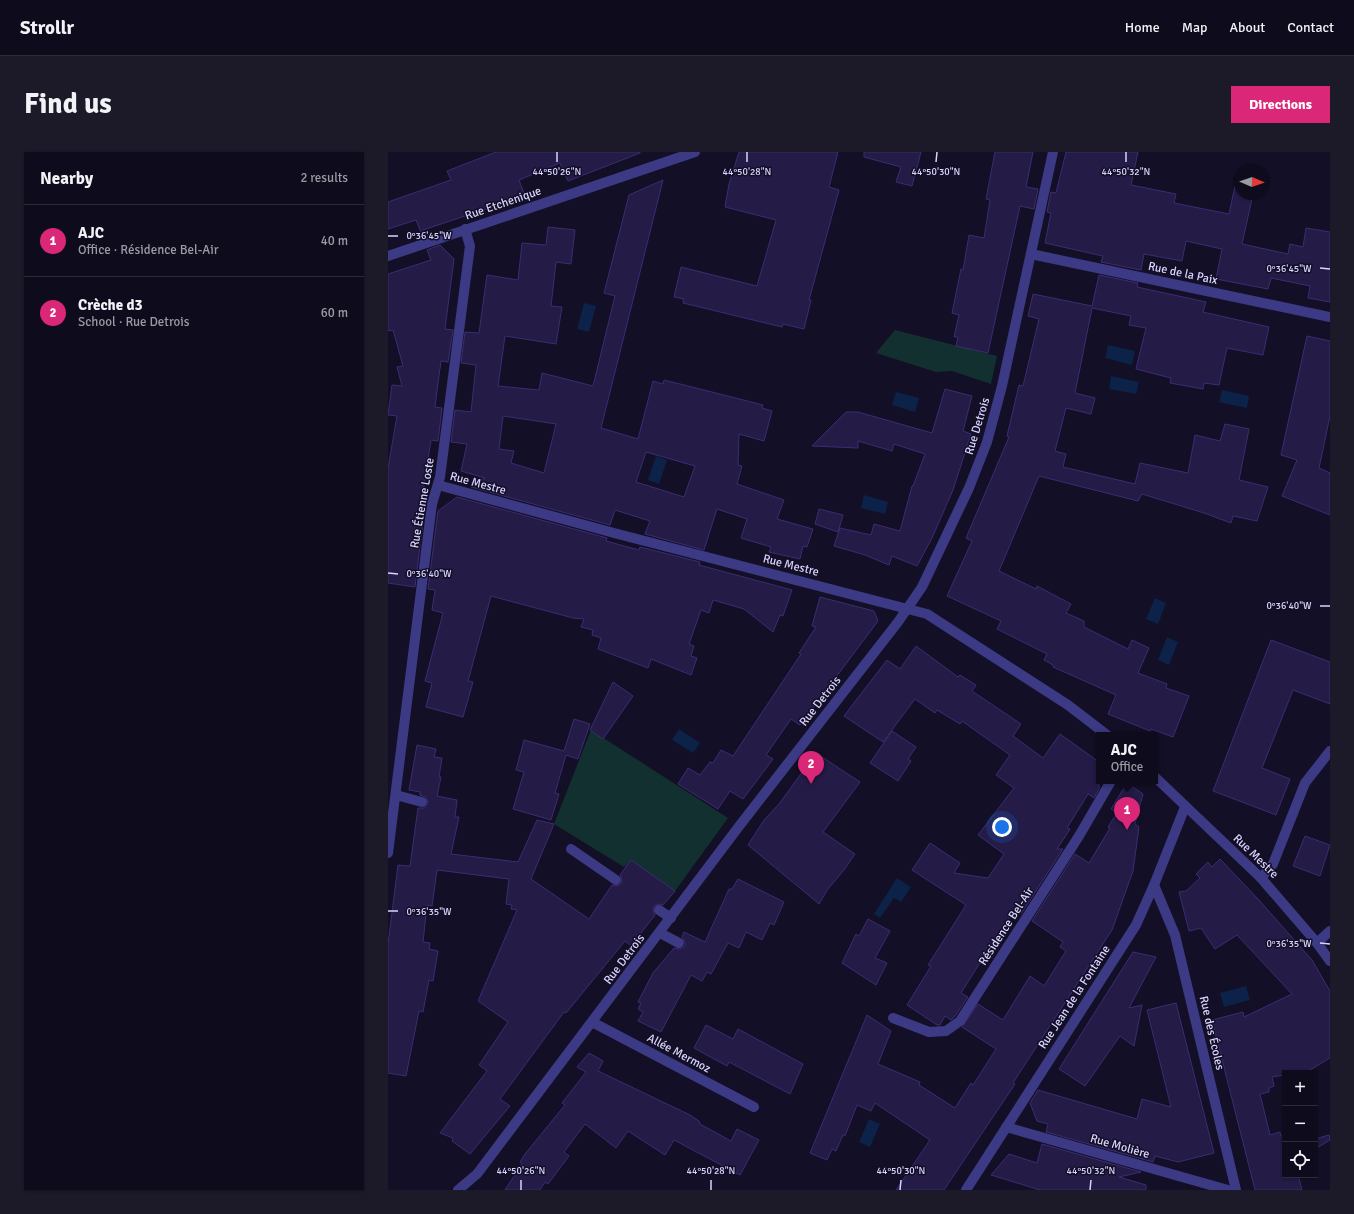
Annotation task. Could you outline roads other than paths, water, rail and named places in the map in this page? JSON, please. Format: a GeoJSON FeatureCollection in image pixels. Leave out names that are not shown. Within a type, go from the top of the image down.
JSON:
{"type":"FeatureCollection","features":[{"type":"Feature","properties":{"kind":"street","name":"Rue Etchenique"},"geometry":{"type":"LineString","coordinates":[[388,256],[695,152]]}},
{"type":"Feature","properties":{"kind":"street","name":"Rue Detrois"},"geometry":{"type":"LineString","coordinates":[[458,1190],[477,1174],[908,608],[922,587],[969,488],[987,442],[1002,386],[1053,152]]}},
{"type":"Feature","properties":{"kind":"street","name":"Rue Étienne Loste"},"geometry":{"type":"LineString","coordinates":[[388,853],[432,504],[438,485],[470,246],[465,229]]}},
{"type":"Feature","properties":{"kind":"street","name":"Rue de la Paix"},"geometry":{"type":"LineString","coordinates":[[1031,254],[1330,317]]}},
{"type":"Feature","properties":{"kind":"street","name":"Rue Mestre"},"geometry":{"type":"LineString","coordinates":[[438,485],[614,533],[928,614],[1068,705],[1103,732]]}},
{"type":"Feature","properties":{"kind":"street"},"geometry":{"type":"LineString","coordinates":[[1261,878],[1273,864],[1305,783],[1330,751]]}},
{"type":"Feature","properties":{"kind":"street","name":"Rue Mestre"},"geometry":{"type":"LineString","coordinates":[[1158,780],[1261,878],[1317,943],[1330,961]]}},
{"type":"Feature","properties":{"kind":"street","name":"Résidence Bel-Air"},"geometry":{"type":"LineString","coordinates":[[893,1018],[929,1032],[946,1031],[960,1021],[1079,836],[1109,784]]}},
{"type":"Feature","properties":{"kind":"street"},"geometry":{"type":"LineString","coordinates":[[396,795],[422,802]]}},
{"type":"Feature","properties":{"kind":"street","name":"Rue Jean de la Fontaine"},"geometry":{"type":"LineString","coordinates":[[966,1190],[1136,925],[1154,885],[1185,807]]}},
{"type":"Feature","properties":{"kind":"street"},"geometry":{"type":"LineString","coordinates":[[571,849],[616,880]]}},
{"type":"Feature","properties":{"kind":"street","name":"Rue des Écoles"},"geometry":{"type":"LineString","coordinates":[[1154,885],[1175,935],[1236,1190]]}},
{"type":"Feature","properties":{"kind":"street"},"geometry":{"type":"LineString","coordinates":[[659,910],[671,918]]}},
{"type":"Feature","properties":{"kind":"street"},"geometry":{"type":"LineString","coordinates":[[1317,943],[1330,931]]}},
{"type":"Feature","properties":{"kind":"street"},"geometry":{"type":"LineString","coordinates":[[660,933],[679,943]]}},
{"type":"Feature","properties":{"kind":"street","name":"Allée Mermoz"},"geometry":{"type":"LineString","coordinates":[[592,1022],[754,1107]]}},
{"type":"Feature","properties":{"kind":"street","name":"Rue Molière"},"geometry":{"type":"LineString","coordinates":[[1006,1127],[1228,1190]]}},
{"type":"Feature","properties":{"kind":"water"},"geometry":{"type":"Polygon","coordinates":[[[584,303],[596,306],[589,332],[577,329],[584,303]]]}},
{"type":"Feature","properties":{"kind":"water"},"geometry":{"type":"Polygon","coordinates":[[[1108,345],[1135,351],[1132,365],[1105,358],[1108,345]]]}},
{"type":"Feature","properties":{"kind":"water"},"geometry":{"type":"Polygon","coordinates":[[[1111,376],[1139,382],[1136,394],[1109,389],[1111,376]]]}},
{"type":"Feature","properties":{"kind":"water"},"geometry":{"type":"Polygon","coordinates":[[[1222,390],[1249,396],[1247,408],[1219,402],[1222,390]]]}},
{"type":"Feature","properties":{"kind":"water"},"geometry":{"type":"Polygon","coordinates":[[[896,392],[919,398],[915,412],[892,405],[896,392]]]}},
{"type":"Feature","properties":{"kind":"water"},"geometry":{"type":"Polygon","coordinates":[[[656,456],[667,460],[659,484],[648,480],[656,456]]]}},
{"type":"Feature","properties":{"kind":"water"},"geometry":{"type":"Polygon","coordinates":[[[864,495],[888,502],[885,514],[861,508],[864,495]]]}},
{"type":"Feature","properties":{"kind":"water"},"geometry":{"type":"Polygon","coordinates":[[[1155,598],[1166,603],[1158,624],[1146,619],[1155,598]]]}},
{"type":"Feature","properties":{"kind":"water"},"geometry":{"type":"Polygon","coordinates":[[[1167,637],[1178,642],[1169,665],[1158,660],[1167,637]]]}},
{"type":"Feature","properties":{"kind":"water"},"geometry":{"type":"Polygon","coordinates":[[[679,729],[700,743],[693,753],[672,740],[679,729]]]}},
{"type":"Feature","properties":{"kind":"water"},"geometry":{"type":"Polygon","coordinates":[[[897,878],[911,887],[901,902],[894,898],[880,918],[874,914],[897,878]]]}},
{"type":"Feature","properties":{"kind":"water"},"geometry":{"type":"Polygon","coordinates":[[[1246,986],[1250,1000],[1224,1007],[1220,993],[1246,986]]]}},
{"type":"Feature","properties":{"kind":"water"},"geometry":{"type":"Polygon","coordinates":[[[869,1119],[880,1124],[870,1147],[859,1142],[869,1119]]]}},
{"type":"Feature","properties":{"kind":"place","name":"Crèche d3"},"geometry":{"type":"Point","coordinates":[811,784]}},
{"type":"Feature","properties":{"kind":"place","name":"AJC"},"geometry":{"type":"Point","coordinates":[1127,830]}}]}
